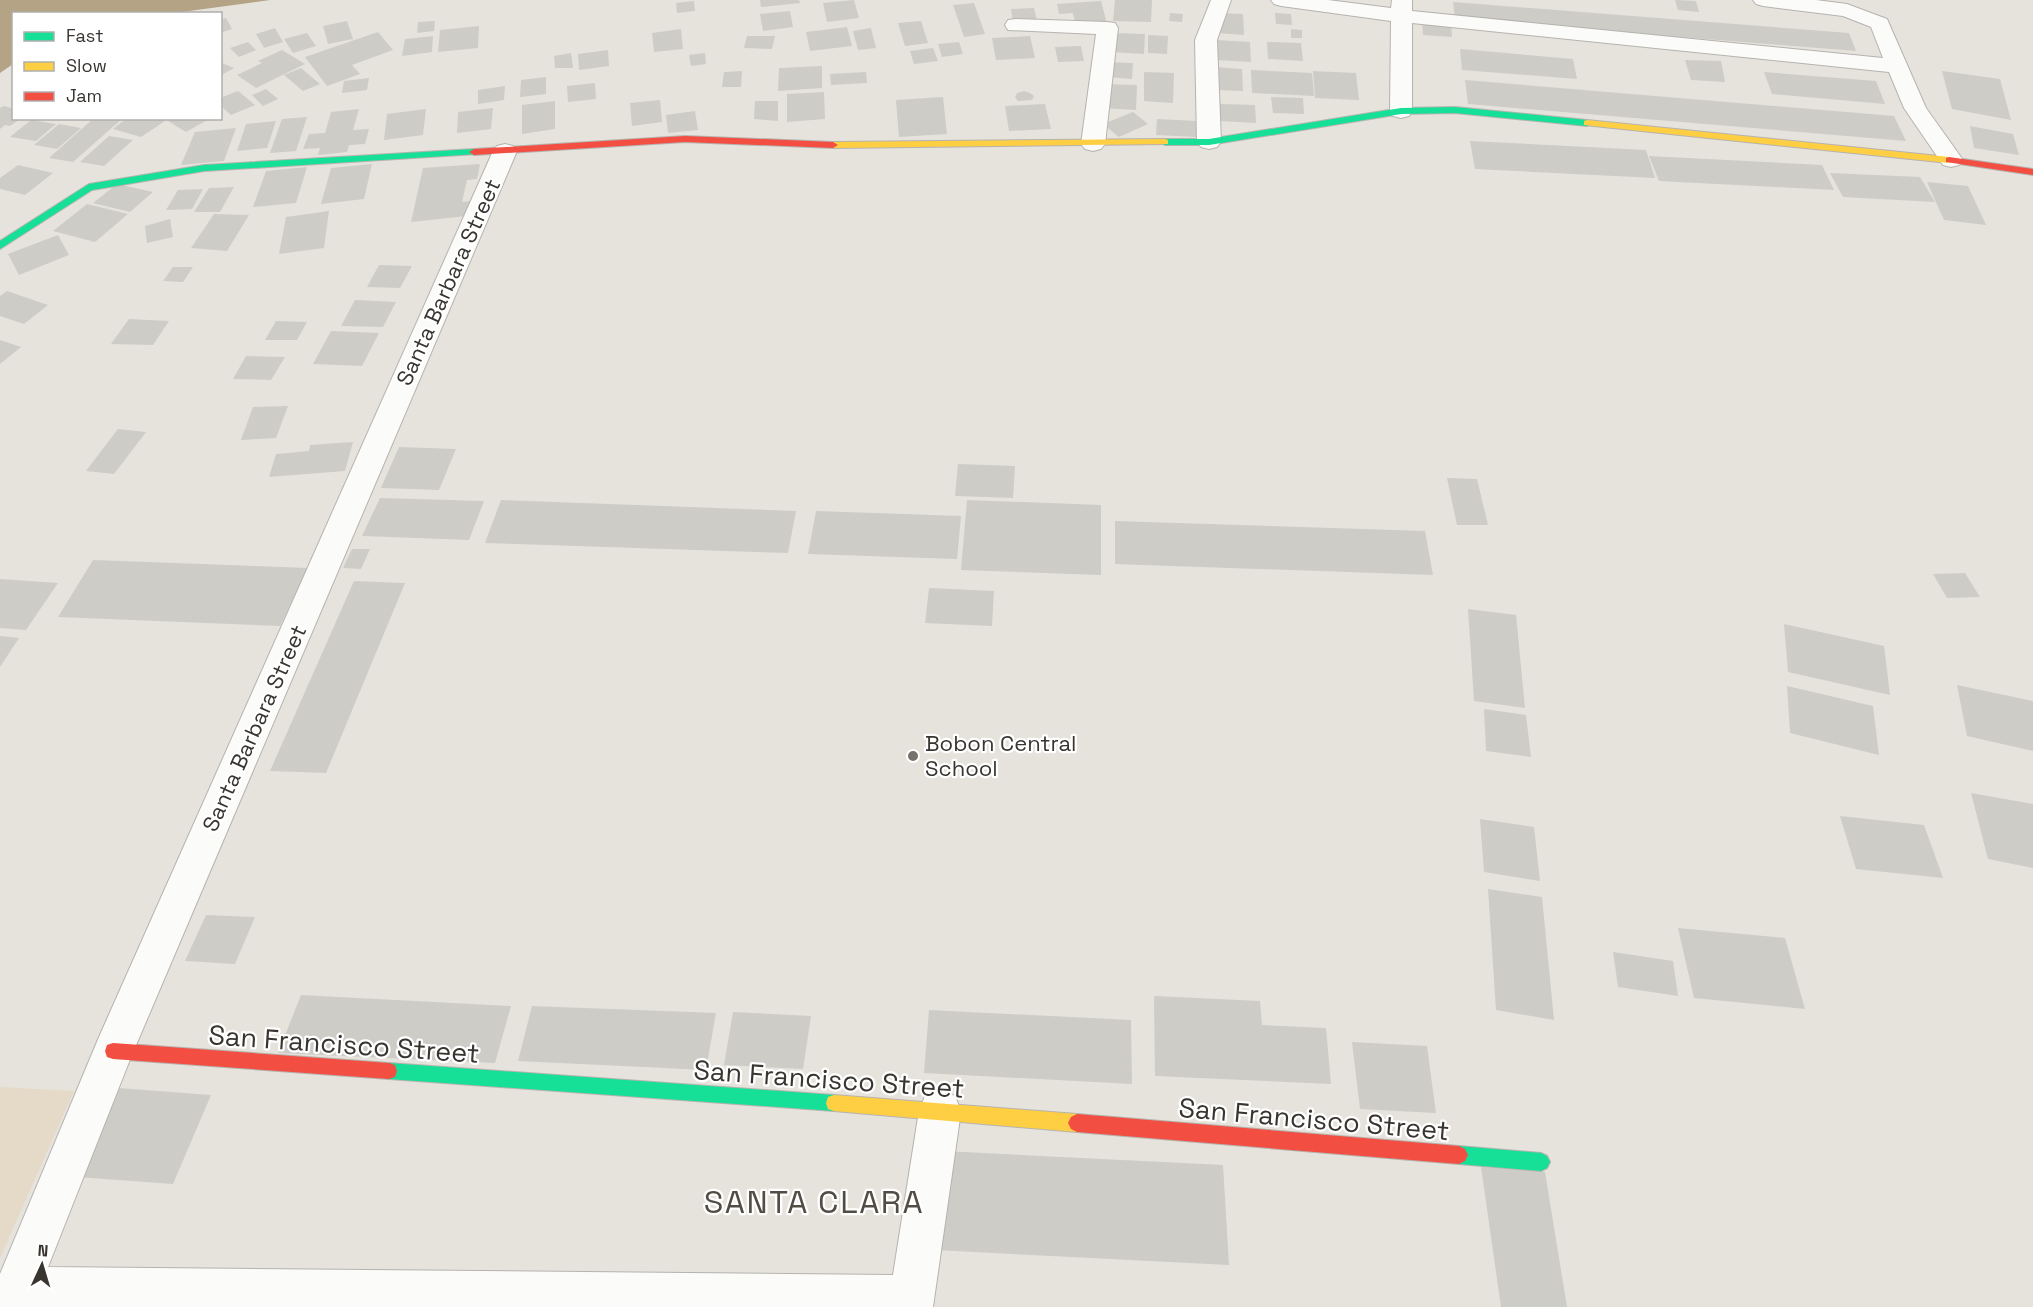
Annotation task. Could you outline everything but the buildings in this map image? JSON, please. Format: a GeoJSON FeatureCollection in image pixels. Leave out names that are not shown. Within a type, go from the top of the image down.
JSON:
{"type":"FeatureCollection","features":[{"type":"Feature","properties":{"kind":"street"},"geometry":{"type":"LineString","coordinates":[[1209,142],[1206,40],[1221,0]]}},
{"type":"Feature","properties":{"kind":"street"},"geometry":{"type":"LineString","coordinates":[[1281,0],[1401,8],[1899,66]]}},
{"type":"Feature","properties":{"kind":"street"},"geometry":{"type":"LineString","coordinates":[[1763,0],[1847,10],[1880,23],[1915,108],[1951,160]]}},
{"type":"Feature","properties":{"kind":"street"},"geometry":{"type":"LineString","coordinates":[[1401,8],[1401,111]]}},
{"type":"Feature","properties":{"kind":"street"},"geometry":{"type":"LineString","coordinates":[[1016,26],[1107,28],[1093,144]]}},
{"type":"Feature","properties":{"kind":"street"},"geometry":{"type":"LineString","coordinates":[[0,246],[89,187],[204,168],[505,151],[602,142],[685,139],[834,145],[1209,142],[1401,111],[1455,110],[1951,160],[2033,172]]}},
{"type":"Feature","properties":{"kind":"street","name":"Santa Barbara Street"},"geometry":{"type":"LineString","coordinates":[[13,1298],[113,1051],[505,151]]}},
{"type":"Feature","properties":{"kind":"street","name":"San Francisco Street"},"geometry":{"type":"LineString","coordinates":[[113,1051],[940,1111],[1541,1162]]}},
{"type":"Feature","properties":{"kind":"street"},"geometry":{"type":"LineString","coordinates":[[13,1298],[911,1302],[940,1111]]}},
{"type":"Feature","properties":{"kind":"shaded area"},"geometry":{"type":"Polygon","coordinates":[[[0,0],[270,0],[182,12],[12,12],[12,65],[0,73],[0,0]]]}},
{"type":"Feature","properties":{"kind":"shaded area"},"geometry":{"type":"Polygon","coordinates":[[[0,1087],[74,1091],[0,1258],[0,1087]]]}},
{"type":"Feature","properties":{"kind":"traffic: fast"},"geometry":{"type":"LineString","coordinates":[[1165,142],[1209,142],[1401,111],[1455,110],[1587,123]]}},
{"type":"Feature","properties":{"kind":"traffic: fast"},"geometry":{"type":"LineString","coordinates":[[0,246],[89,187],[204,168],[474,152]]}},
{"type":"Feature","properties":{"kind":"traffic: fast"},"geometry":{"type":"LineString","coordinates":[[389,1071],[834,1103]]}},
{"type":"Feature","properties":{"kind":"traffic: fast"},"geometry":{"type":"LineString","coordinates":[[1459,1155],[1541,1162]]}},
{"type":"Feature","properties":{"kind":"traffic: slow"},"geometry":{"type":"LineString","coordinates":[[1587,123],[1949,160]]}},
{"type":"Feature","properties":{"kind":"traffic: slow"},"geometry":{"type":"LineString","coordinates":[[833,145],[1165,142]]}},
{"type":"Feature","properties":{"kind":"traffic: slow"},"geometry":{"type":"LineString","coordinates":[[834,1103],[1077,1123]]}},
{"type":"Feature","properties":{"kind":"traffic: jam"},"geometry":{"type":"LineString","coordinates":[[474,152],[685,139],[833,145]]}},
{"type":"Feature","properties":{"kind":"traffic: jam"},"geometry":{"type":"LineString","coordinates":[[1949,160],[2033,172]]}},
{"type":"Feature","properties":{"kind":"traffic: jam"},"geometry":{"type":"LineString","coordinates":[[113,1051],[389,1071]]}},
{"type":"Feature","properties":{"kind":"traffic: jam"},"geometry":{"type":"LineString","coordinates":[[1077,1123],[1459,1155]]}},
{"type":"Feature","properties":{"kind":"place","name":"Bobon Central School"},"geometry":{"type":"Point","coordinates":[913,756]}},
{"type":"Feature","properties":{"kind":"district","name":"SANTA CLARA"},"geometry":{"type":"Point","coordinates":[814,1202]}}]}
